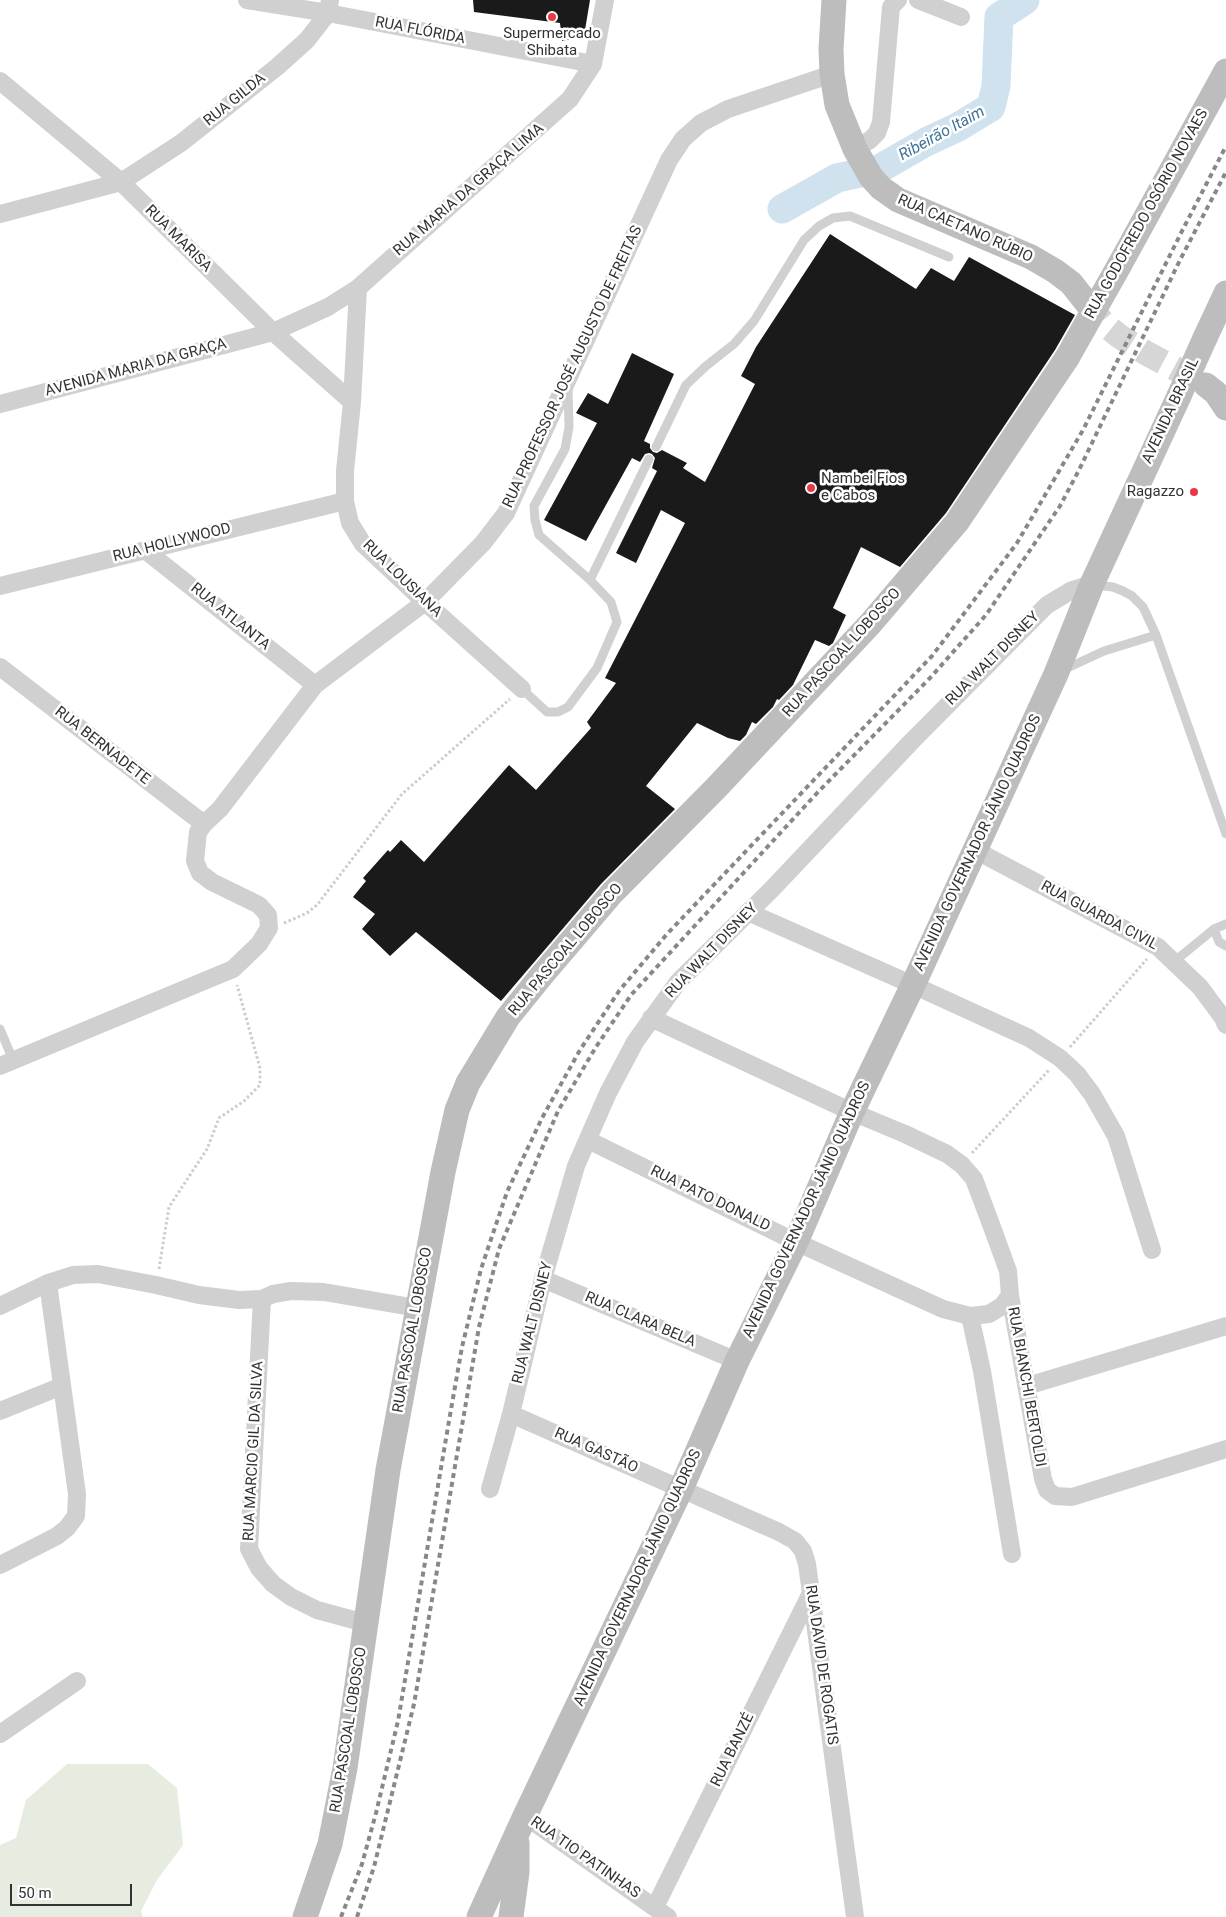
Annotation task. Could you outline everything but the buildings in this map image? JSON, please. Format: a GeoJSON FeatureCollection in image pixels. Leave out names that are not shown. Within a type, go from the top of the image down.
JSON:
{"type":"FeatureCollection","features":[{"type":"Feature","properties":{"kind":"main road","name":"RUA CAETANO RÚBIO"},"geometry":{"type":"LineString","coordinates":[[834,0],[831,23],[832,74],[837,105],[861,161],[881,188],[898,200],[1031,257],[1072,283],[1086,302]]}},
{"type":"Feature","properties":{"kind":"main road","name":"RUA GODOFREDO OSÓRIO NOVAES"},"geometry":{"type":"LineString","coordinates":[[1067,358],[1226,71]]}},
{"type":"Feature","properties":{"kind":"main road","name":"AVENIDA BRASIL"},"geometry":{"type":"LineString","coordinates":[[1092,584],[1226,293]]}},
{"type":"Feature","properties":{"kind":"main road","name":"RUA PASCOAL LOBOSCO"},"geometry":{"type":"LineString","coordinates":[[304,1917],[330,1844],[345,1768],[388,1470],[417,1308],[457,1110],[468,1084],[508,1017],[612,893],[716,788],[838,659],[957,522],[1067,358]]}},
{"type":"Feature","properties":{"kind":"main road"},"geometry":{"type":"LineString","coordinates":[[1206,385],[1216,392],[1226,408]]}},
{"type":"Feature","properties":{"kind":"main road","name":"AVENIDA GOVERNADOR JÂNIO QUADROS"},"geometry":{"type":"LineString","coordinates":[[479,1917],[521,1824],[681,1489],[737,1361],[796,1242],[852,1112],[913,985],[1056,674],[1092,584]]}},
{"type":"Feature","properties":{"kind":"main road","name":"AVENIDA GOVERNADOR JÂNIO QUADROS"},"geometry":{"type":"LineString","coordinates":[[511,1917],[521,1824]]}},
{"type":"Feature","properties":{"kind":"street","name":"RUA FLÓRIDA"},"geometry":{"type":"LineString","coordinates":[[247,0],[329,7],[593,64]]}},
{"type":"Feature","properties":{"kind":"street","name":"RUA MARIA DA GRAÇA LIMA"},"geometry":{"type":"LineString","coordinates":[[273,332],[328,307],[358,288],[570,99],[593,64],[605,0]]}},
{"type":"Feature","properties":{"kind":"street"},"geometry":{"type":"LineString","coordinates":[[861,161],[870,140],[877,133],[881,122],[891,8],[898,0]]}},
{"type":"Feature","properties":{"kind":"street"},"geometry":{"type":"LineString","coordinates":[[918,0],[961,17]]}},
{"type":"Feature","properties":{"kind":"street","name":"RUA GILDA"},"geometry":{"type":"LineString","coordinates":[[0,214],[121,182],[181,143],[262,79],[307,40],[329,7]]}},
{"type":"Feature","properties":{"kind":"street","name":"RUA PROFESSOR JOSÉ AUGUSTO DE FREITAS"},"geometry":{"type":"LineString","coordinates":[[204,824],[220,810],[315,685],[424,602],[483,542],[506,512],[669,160],[683,139],[700,123],[728,109],[832,74]]}},
{"type":"Feature","properties":{"kind":"street","name":"RUA MARISA"},"geometry":{"type":"LineString","coordinates":[[0,81],[121,182],[273,332],[352,402]]}},
{"type":"Feature","properties":{"kind":"street","name":"RUA LOUSIANA"},"geometry":{"type":"LineString","coordinates":[[358,288],[352,402],[345,471],[344,501],[350,523],[363,544],[424,602],[522,689]]}},
{"type":"Feature","properties":{"kind":"street","name":"AVENIDA MARIA DA GRAÇA"},"geometry":{"type":"LineString","coordinates":[[0,404],[273,332]]}},
{"type":"Feature","properties":{"kind":"street","name":"RUA HOLLYWOOD"},"geometry":{"type":"LineString","coordinates":[[0,586],[344,501]]}},
{"type":"Feature","properties":{"kind":"street","name":"RUA ATLANTA"},"geometry":{"type":"LineString","coordinates":[[145,550],[315,685]]}},
{"type":"Feature","properties":{"kind":"street","name":"RUA WALT DISNEY"},"geometry":{"type":"LineString","coordinates":[[490,1489],[511,1414],[543,1279],[576,1166],[608,1093],[635,1042],[678,982],[1047,605],[1072,590],[1092,584]]}},
{"type":"Feature","properties":{"kind":"street","name":"RUA BERNADETE"},"geometry":{"type":"LineString","coordinates":[[0,667],[204,824]]}},
{"type":"Feature","properties":{"kind":"street"},"geometry":{"type":"LineString","coordinates":[[6,1063],[240,963],[259,944],[269,928],[268,915],[259,905],[212,882],[200,873],[195,861],[196,847],[198,832],[204,824]]}},
{"type":"Feature","properties":{"kind":"street","name":"RUA GUARDA CIVIL"},"geometry":{"type":"LineString","coordinates":[[974,850],[1158,947],[1175,961],[1200,987],[1226,1025]]}},
{"type":"Feature","properties":{"kind":"street"},"geometry":{"type":"LineString","coordinates":[[748,912],[1029,1038],[1060,1058],[1077,1074],[1092,1094],[1116,1136],[1152,1250]]}},
{"type":"Feature","properties":{"kind":"street","name":"RUA BIANCHI BERTOLDI"},"geometry":{"type":"LineString","coordinates":[[652,1018],[852,1112],[947,1154],[962,1165],[974,1179],[1008,1271],[1010,1295],[1043,1479],[1047,1490],[1055,1496],[1072,1497],[1226,1449]]}},
{"type":"Feature","properties":{"kind":"street","name":"RUA PATO DONALD"},"geometry":{"type":"LineString","coordinates":[[588,1140],[796,1242],[943,1309],[970,1316]]}},
{"type":"Feature","properties":{"kind":"street"},"geometry":{"type":"LineString","coordinates":[[0,1306],[48,1283],[73,1275],[98,1274],[156,1284],[199,1295],[239,1300],[262,1299],[273,1294],[291,1291],[324,1292],[417,1308]]}},
{"type":"Feature","properties":{"kind":"street","name":"RUA CLARA BELA"},"geometry":{"type":"LineString","coordinates":[[543,1279],[737,1361]]}},
{"type":"Feature","properties":{"kind":"street"},"geometry":{"type":"LineString","coordinates":[[0,1565],[57,1536],[67,1528],[76,1516],[77,1494],[48,1283]]}},
{"type":"Feature","properties":{"kind":"street"},"geometry":{"type":"LineString","coordinates":[[1010,1295],[1002,1306],[988,1314],[970,1316],[982,1371],[1012,1554]]}},
{"type":"Feature","properties":{"kind":"street","name":"RUA MARCIO GIL DA SILVA"},"geometry":{"type":"LineString","coordinates":[[262,1299],[249,1548],[259,1568],[273,1584],[291,1597],[317,1610],[365,1623]]}},
{"type":"Feature","properties":{"kind":"street"},"geometry":{"type":"LineString","coordinates":[[1027,1386],[1226,1326]]}},
{"type":"Feature","properties":{"kind":"street"},"geometry":{"type":"LineString","coordinates":[[0,1411],[62,1386]]}},
{"type":"Feature","properties":{"kind":"street","name":"RUA GASTÃO"},"geometry":{"type":"LineString","coordinates":[[511,1414],[681,1489]]}},
{"type":"Feature","properties":{"kind":"street","name":"RUA DAVID DE ROGATIS"},"geometry":{"type":"LineString","coordinates":[[681,1489],[778,1532],[795,1542],[803,1552],[807,1564],[811,1592],[855,1917]]}},
{"type":"Feature","properties":{"kind":"street","name":"RUA BANZÉ"},"geometry":{"type":"LineString","coordinates":[[662,1912],[811,1592]]}},
{"type":"Feature","properties":{"kind":"street"},"geometry":{"type":"LineString","coordinates":[[0,1734],[77,1681]]}},
{"type":"Feature","properties":{"kind":"street","name":"RUA TIO PATINHAS"},"geometry":{"type":"LineString","coordinates":[[521,1824],[662,1912]]}},
{"type":"Feature","properties":{"kind":"lane"},"geometry":{"type":"LineString","coordinates":[[656,447],[686,385],[734,344],[754,321],[804,240],[819,226],[833,218],[850,216],[949,257]]}},
{"type":"Feature","properties":{"kind":"lane"},"geometry":{"type":"LineString","coordinates":[[522,689],[547,712],[558,712],[568,707],[597,668],[617,622],[611,602],[590,580],[539,535],[535,520],[534,506],[564,449],[568,427],[568,380]]}},
{"type":"Feature","properties":{"kind":"lane"},"geometry":{"type":"LineString","coordinates":[[590,580],[650,459]]}},
{"type":"Feature","properties":{"kind":"lane"},"geometry":{"type":"LineString","coordinates":[[1092,584],[1113,587],[1132,596],[1144,607],[1156,635],[1226,834]]}},
{"type":"Feature","properties":{"kind":"lane"},"geometry":{"type":"LineString","coordinates":[[1056,674],[1104,651],[1156,635]]}},
{"type":"Feature","properties":{"kind":"lane"},"geometry":{"type":"LineString","coordinates":[[1175,961],[1214,929],[1226,924]]}},
{"type":"Feature","properties":{"kind":"lane"},"geometry":{"type":"LineString","coordinates":[[1214,929],[1219,942],[1226,946]]}},
{"type":"Feature","properties":{"kind":"lane"},"geometry":{"type":"LineString","coordinates":[[0,1029],[6,1063]]}},
{"type":"Feature","properties":{"kind":"path"},"geometry":{"type":"LineString","coordinates":[[269,928],[290,921],[317,905],[402,794],[522,689]]}},
{"type":"Feature","properties":{"kind":"path"},"geometry":{"type":"LineString","coordinates":[[156,1284],[169,1207],[207,1149],[219,1118],[244,1101],[260,1085],[260,1068],[240,963]]}},
{"type":"Feature","properties":{"kind":"shaded area"},"geometry":{"type":"Polygon","coordinates":[[[67,1764],[148,1764],[177,1788],[183,1845],[157,1880],[141,1911],[143,1917],[0,1917],[0,1845],[16,1838],[26,1800],[67,1764]]]}},
{"type":"Feature","properties":{"kind":"waterway","name":"Ribeirão Itaim"},"geometry":{"type":"LineString","coordinates":[[782,209],[837,178],[879,169],[926,142],[958,127],[991,107],[996,86],[999,17],[1025,0]]}},
{"type":"Feature","properties":{"kind":"tunnel"},"geometry":{"type":"LineString","coordinates":[[1086,302],[1104,324],[1119,336],[1146,353],[1206,385]]}},
{"type":"Feature","properties":{"kind":"railway"},"geometry":{"type":"LineString","coordinates":[[341,1917],[362,1864],[398,1721],[462,1347],[481,1269],[507,1192],[542,1118],[580,1050],[619,991],[667,934],[932,656],[1017,543],[1083,430],[1226,146]]}},
{"type":"Feature","properties":{"kind":"railway"},"geometry":{"type":"LineString","coordinates":[[357,1917],[374,1867],[414,1704],[479,1327],[499,1249],[558,1111],[596,1047],[631,995],[818,792],[930,678],[986,615],[1060,506],[1180,260],[1226,172]]}},
{"type":"Feature","properties":{"kind":"place","name":"Supermercado Shibata"},"geometry":{"type":"Point","coordinates":[552,17]}},
{"type":"Feature","properties":{"kind":"place","name":"Nambei Fios e Cabos"},"geometry":{"type":"Point","coordinates":[811,488]}},
{"type":"Feature","properties":{"kind":"place","name":"Ragazzo"},"geometry":{"type":"Point","coordinates":[1194,492]}}]}
